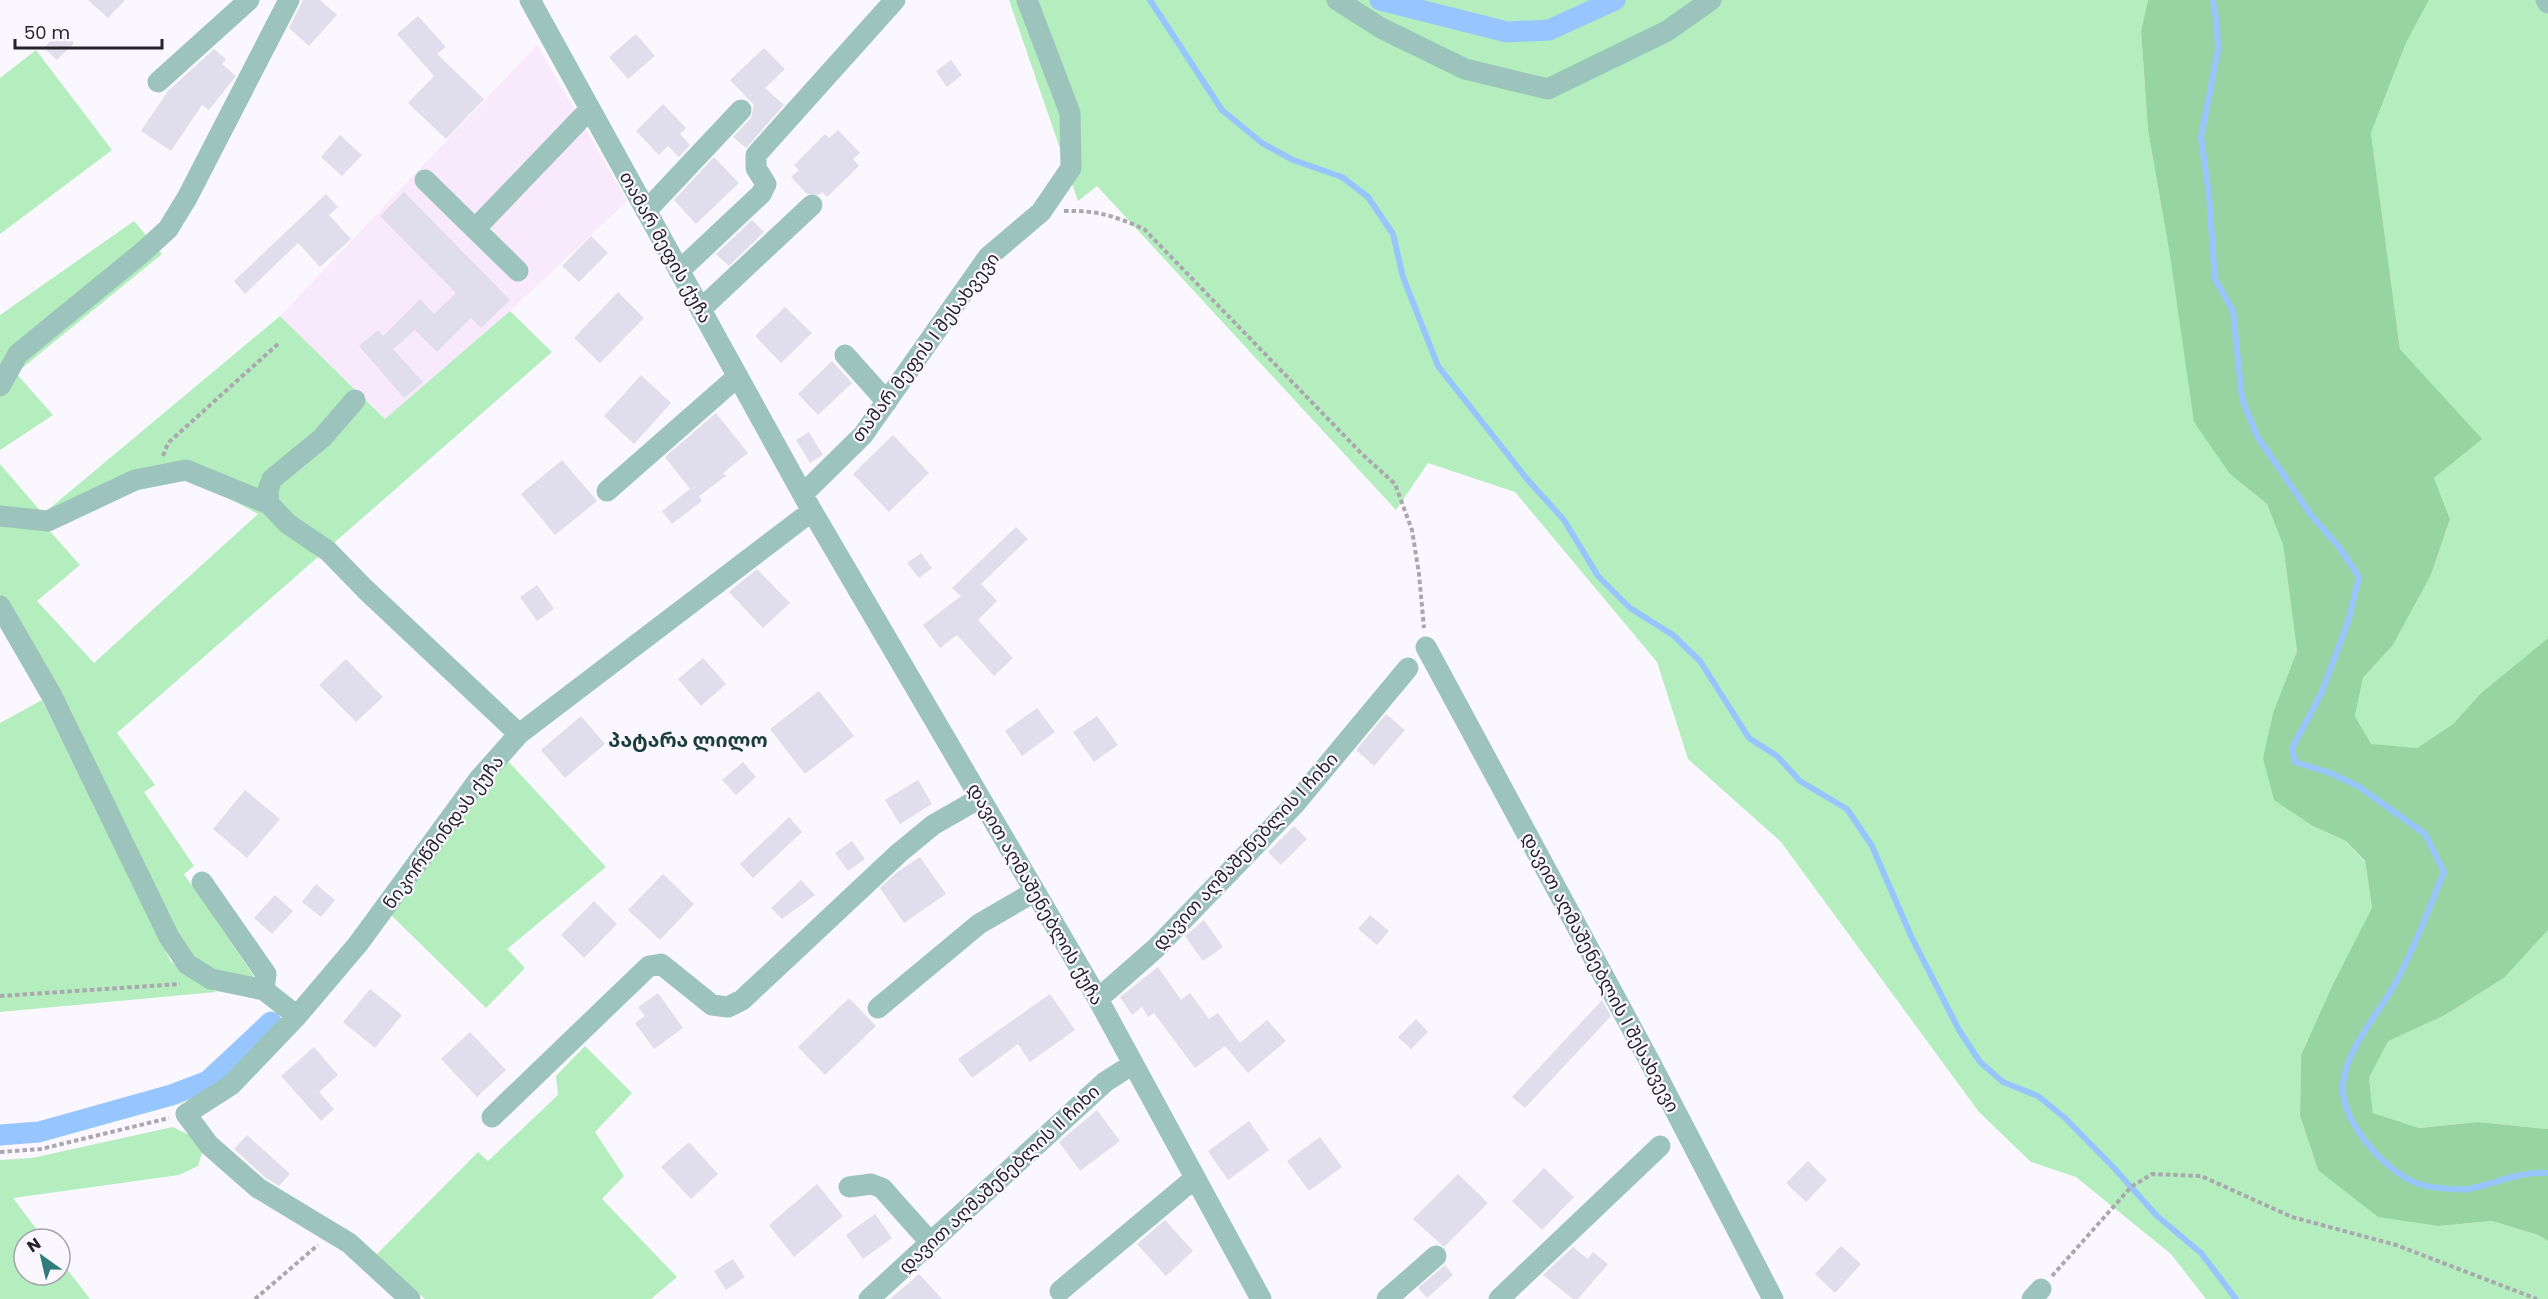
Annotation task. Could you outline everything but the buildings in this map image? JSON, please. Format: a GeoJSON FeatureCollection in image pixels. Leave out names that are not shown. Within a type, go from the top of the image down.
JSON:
{"type":"FeatureCollection","features":[{"type":"Feature","properties":{"kind":"street"},"geometry":{"type":"LineString","coordinates":[[158,82],[249,0]]}},
{"type":"Feature","properties":{"kind":"street"},"geometry":{"type":"LineString","coordinates":[[0,386],[18,354],[168,229],[187,198],[289,0]]}},
{"type":"Feature","properties":{"kind":"street"},"geometry":{"type":"LineString","coordinates":[[679,271],[761,194],[766,184],[756,168],[756,155],[895,0]]}},
{"type":"Feature","properties":{"kind":"street","name":"თამარ მეფის I შესახვევი"},"geometry":{"type":"LineString","coordinates":[[807,503],[863,435],[988,257],[1041,212],[1071,168],[1070,113],[1028,0]]}},
{"type":"Feature","properties":{"kind":"street"},"geometry":{"type":"LineString","coordinates":[[1337,0],[1381,28],[1465,69],[1548,88],[1667,30],[1711,0]]}},
{"type":"Feature","properties":{"kind":"street","name":"თამარ მეფის ქუჩა"},"geometry":{"type":"LineString","coordinates":[[540,5],[590,109],[807,503]]}},
{"type":"Feature","properties":{"kind":"street"},"geometry":{"type":"LineString","coordinates":[[475,229],[590,109]]}},
{"type":"Feature","properties":{"kind":"street"},"geometry":{"type":"LineString","coordinates":[[646,212],[741,110]]}},
{"type":"Feature","properties":{"kind":"street"},"geometry":{"type":"LineString","coordinates":[[425,180],[518,271]]}},
{"type":"Feature","properties":{"kind":"street"},"geometry":{"type":"LineString","coordinates":[[701,309],[812,205]]}},
{"type":"Feature","properties":{"kind":"street"},"geometry":{"type":"LineString","coordinates":[[845,355],[887,402]]}},
{"type":"Feature","properties":{"kind":"street"},"geometry":{"type":"LineString","coordinates":[[607,491],[737,377]]}},
{"type":"Feature","properties":{"kind":"street"},"geometry":{"type":"LineString","coordinates":[[269,504],[268,490],[272,479],[322,438],[355,400]]}},
{"type":"Feature","properties":{"kind":"street"},"geometry":{"type":"LineString","coordinates":[[0,516],[48,521],[135,480],[186,470],[269,504],[288,524],[328,551],[366,590],[519,734]]}},
{"type":"Feature","properties":{"kind":"street","name":"ნიკორწმინდას ქუჩა"},"geometry":{"type":"LineString","coordinates":[[186,1114],[231,1085],[297,1016],[358,944],[479,778],[519,734],[807,503]]}},
{"type":"Feature","properties":{"kind":"street","name":"დავით აღმაშენებლის ქუჩა"},"geometry":{"type":"LineString","coordinates":[[807,503],[1098,999],[1261,1299]]}},
{"type":"Feature","properties":{"kind":"street"},"geometry":{"type":"LineString","coordinates":[[0,606],[52,696],[169,937],[187,964],[212,979],[264,990],[297,1016]]}},
{"type":"Feature","properties":{"kind":"street","name":"დავით აღმაშენებლის I შესახვევი"},"geometry":{"type":"LineString","coordinates":[[1426,647],[1650,1062],[1773,1299]]}},
{"type":"Feature","properties":{"kind":"street","name":"დავით აღმაშენებლის I ჩიხი"},"geometry":{"type":"LineString","coordinates":[[1098,999],[1156,948],[1294,805],[1408,668]]}},
{"type":"Feature","properties":{"kind":"street"},"geometry":{"type":"LineString","coordinates":[[492,1118],[649,966],[661,964],[712,1005],[728,1007],[742,1000],[908,846],[933,825],[980,798]]}},
{"type":"Feature","properties":{"kind":"street"},"geometry":{"type":"LineString","coordinates":[[202,882],[266,974],[264,990]]}},
{"type":"Feature","properties":{"kind":"street"},"geometry":{"type":"LineString","coordinates":[[878,1008],[979,924],[1034,892]]}},
{"type":"Feature","properties":{"kind":"street","name":"დავით აღმაშენებლის II ჩიხი"},"geometry":{"type":"LineString","coordinates":[[869,1299],[1105,1082],[1133,1064]]}},
{"type":"Feature","properties":{"kind":"street"},"geometry":{"type":"LineString","coordinates":[[186,1114],[210,1145],[258,1188],[348,1243],[410,1299]]}},
{"type":"Feature","properties":{"kind":"street"},"geometry":{"type":"LineString","coordinates":[[1499,1299],[1660,1146]]}},
{"type":"Feature","properties":{"kind":"street"},"geometry":{"type":"LineString","coordinates":[[1060,1291],[1195,1178]]}},
{"type":"Feature","properties":{"kind":"street"},"geometry":{"type":"LineString","coordinates":[[849,1187],[872,1184],[882,1188],[930,1242]]}},
{"type":"Feature","properties":{"kind":"street"},"geometry":{"type":"LineString","coordinates":[[1388,1299],[1436,1256]]}},
{"type":"Feature","properties":{"kind":"street"},"geometry":{"type":"LineString","coordinates":[[1483,1299],[1511,1272]]}},
{"type":"Feature","properties":{"kind":"path"},"geometry":{"type":"LineString","coordinates":[[1041,212],[1088,211],[1116,216],[1144,229],[1361,453],[1395,484],[1412,530],[1426,647]]}},
{"type":"Feature","properties":{"kind":"path"},"geometry":{"type":"LineString","coordinates":[[163,474],[162,454],[168,443],[279,344]]}},
{"type":"Feature","properties":{"kind":"path"},"geometry":{"type":"LineString","coordinates":[[0,996],[185,984]]}},
{"type":"Feature","properties":{"kind":"path"},"geometry":{"type":"LineString","coordinates":[[0,1152],[41,1149],[186,1114]]}},
{"type":"Feature","properties":{"kind":"path"},"geometry":{"type":"LineString","coordinates":[[2037,1294],[2131,1187],[2152,1174],[2201,1176],[2292,1217],[2396,1245],[2537,1299]]}},
{"type":"Feature","properties":{"kind":"path"},"geometry":{"type":"LineString","coordinates":[[255,1299],[332,1233]]}},
{"type":"Feature","properties":{"kind":"shaded area"},"geometry":{"type":"Polygon","coordinates":[[[537,45],[627,201],[510,311],[386,419],[280,316],[537,45]]]}},
{"type":"Feature","properties":{"kind":"green space"},"geometry":{"type":"Polygon","coordinates":[[[1009,0],[2148,0],[2141,31],[2148,130],[2171,262],[2230,474],[2267,504],[2283,545],[2297,651],[2273,713],[2263,759],[2313,826],[2346,841],[2365,862],[2372,909],[2333,984],[2301,1055],[2300,1116],[2318,1170],[2439,1226],[2492,1221],[2538,1235],[2548,1241],[2548,1299],[2206,1299],[2171,1254],[2076,1177],[2031,1162],[1979,1112],[1781,842],[1688,759],[1657,662],[1515,492],[1428,463],[1396,510],[1097,186],[1078,201],[1009,0]]]}},
{"type":"Feature","properties":{"kind":"green space"},"geometry":{"type":"Polygon","coordinates":[[[2148,0],[2429,0],[2406,43],[2371,133],[2400,349],[2482,439],[2434,478],[2450,519],[2431,575],[2393,645],[2363,678],[2355,716],[2371,744],[2417,748],[2453,724],[2481,693],[2548,638],[2548,930],[2504,978],[2445,1015],[2388,1041],[2369,1078],[2373,1113],[2419,1128],[2478,1122],[2548,1129],[2548,1241],[2538,1235],[2492,1221],[2439,1226],[2378,1217],[2318,1170],[2300,1116],[2301,1055],[2333,984],[2372,908],[2365,861],[2346,841],[2313,826],[2274,800],[2263,758],[2273,713],[2297,651],[2283,545],[2267,504],[2230,474],[2194,422],[2171,262],[2148,130],[2141,31],[2148,0]]]}},
{"type":"Feature","properties":{"kind":"green space"},"geometry":{"type":"Polygon","coordinates":[[[2429,0],[2548,0],[2548,638],[2481,693],[2453,724],[2417,748],[2371,745],[2355,716],[2363,678],[2393,645],[2431,575],[2450,519],[2434,478],[2481,439],[2400,349],[2371,133],[2406,43],[2429,0]]]}},
{"type":"Feature","properties":{"kind":"green space"},"geometry":{"type":"Polygon","coordinates":[[[36,50],[112,150],[0,234],[0,78],[36,50]]]}},
{"type":"Feature","properties":{"kind":"green space"},"geometry":{"type":"Polygon","coordinates":[[[134,221],[162,254],[16,373],[53,415],[0,450],[0,315],[134,221]]]}},
{"type":"Feature","properties":{"kind":"green space"},"geometry":{"type":"Polygon","coordinates":[[[510,311],[552,352],[117,733],[155,785],[144,792],[194,866],[184,874],[258,982],[227,975],[189,958],[28,636],[0,595],[0,464],[43,514],[280,316],[385,419],[510,311]],[[179,477],[131,490],[47,528],[80,565],[37,601],[94,663],[258,514],[206,486],[179,477]]]}},
{"type":"Feature","properties":{"kind":"green space"},"geometry":{"type":"Polygon","coordinates":[[[42,700],[171,962],[216,992],[0,1012],[0,723],[42,700]]]}},
{"type":"Feature","properties":{"kind":"green space"},"geometry":{"type":"Polygon","coordinates":[[[507,760],[606,867],[507,949],[525,968],[486,1008],[389,913],[507,760]]]}},
{"type":"Feature","properties":{"kind":"green space"},"geometry":{"type":"Polygon","coordinates":[[[2548,930],[2548,1129],[2478,1122],[2419,1128],[2373,1113],[2369,1078],[2388,1040],[2445,1015],[2504,978],[2548,930]]]}},
{"type":"Feature","properties":{"kind":"green space"},"geometry":{"type":"Polygon","coordinates":[[[272,1016],[282,1021],[218,1087],[176,1105],[38,1142],[0,1145],[0,1130],[9,1130],[181,1082],[188,1085],[232,1053],[246,1032],[272,1016]]]}},
{"type":"Feature","properties":{"kind":"green space"},"geometry":{"type":"Polygon","coordinates":[[[585,1046],[632,1093],[595,1132],[624,1176],[602,1199],[677,1277],[651,1299],[425,1299],[375,1256],[478,1152],[488,1161],[558,1095],[556,1076],[585,1046]]]}},
{"type":"Feature","properties":{"kind":"green space"},"geometry":{"type":"Polygon","coordinates":[[[173,1127],[189,1135],[202,1153],[198,1166],[179,1175],[13,1198],[35,1227],[12,1227],[12,1287],[72,1287],[72,1276],[90,1299],[0,1299],[0,1160],[32,1158],[173,1127]]]}},
{"type":"Feature","properties":{"kind":"waterway"},"geometry":{"type":"LineString","coordinates":[[1150,0],[1222,110],[1262,143],[1293,160],[1342,177],[1368,197],[1393,234],[1403,277],[1438,366],[1527,479],[1564,520],[1598,576],[1630,608],[1673,635],[1700,661],[1749,738],[1777,756],[1800,781],[1847,809],[1872,846],[1911,936],[1959,1030],[1980,1062],[2003,1082],[2038,1096],[2065,1118],[2157,1216],[2201,1253],[2236,1299]]}},
{"type":"Feature","properties":{"kind":"waterway"},"geometry":{"type":"LineString","coordinates":[[1380,0],[1507,32],[1549,30],[1615,0]]}},
{"type":"Feature","properties":{"kind":"waterway"},"geometry":{"type":"LineString","coordinates":[[2213,0],[2218,50],[2201,137],[2209,195],[2215,279],[2233,311],[2242,399],[2257,436],[2311,515],[2339,547],[2359,577],[2348,622],[2321,694],[2292,748],[2295,762],[2330,773],[2358,786],[2425,834],[2444,872],[2404,967],[2350,1057],[2343,1084],[2344,1098],[2357,1129],[2379,1157],[2406,1178],[2419,1184],[2464,1189],[2517,1176],[2548,1173]]}},
{"type":"Feature","properties":{"kind":"waterway"},"geometry":{"type":"LineString","coordinates":[[0,1135],[39,1132],[171,1095],[208,1081],[271,1022]]}},
{"type":"Feature","properties":{"kind":"district","name":"პატარა ლილო"},"geometry":{"type":"Point","coordinates":[688,740]}}]}
